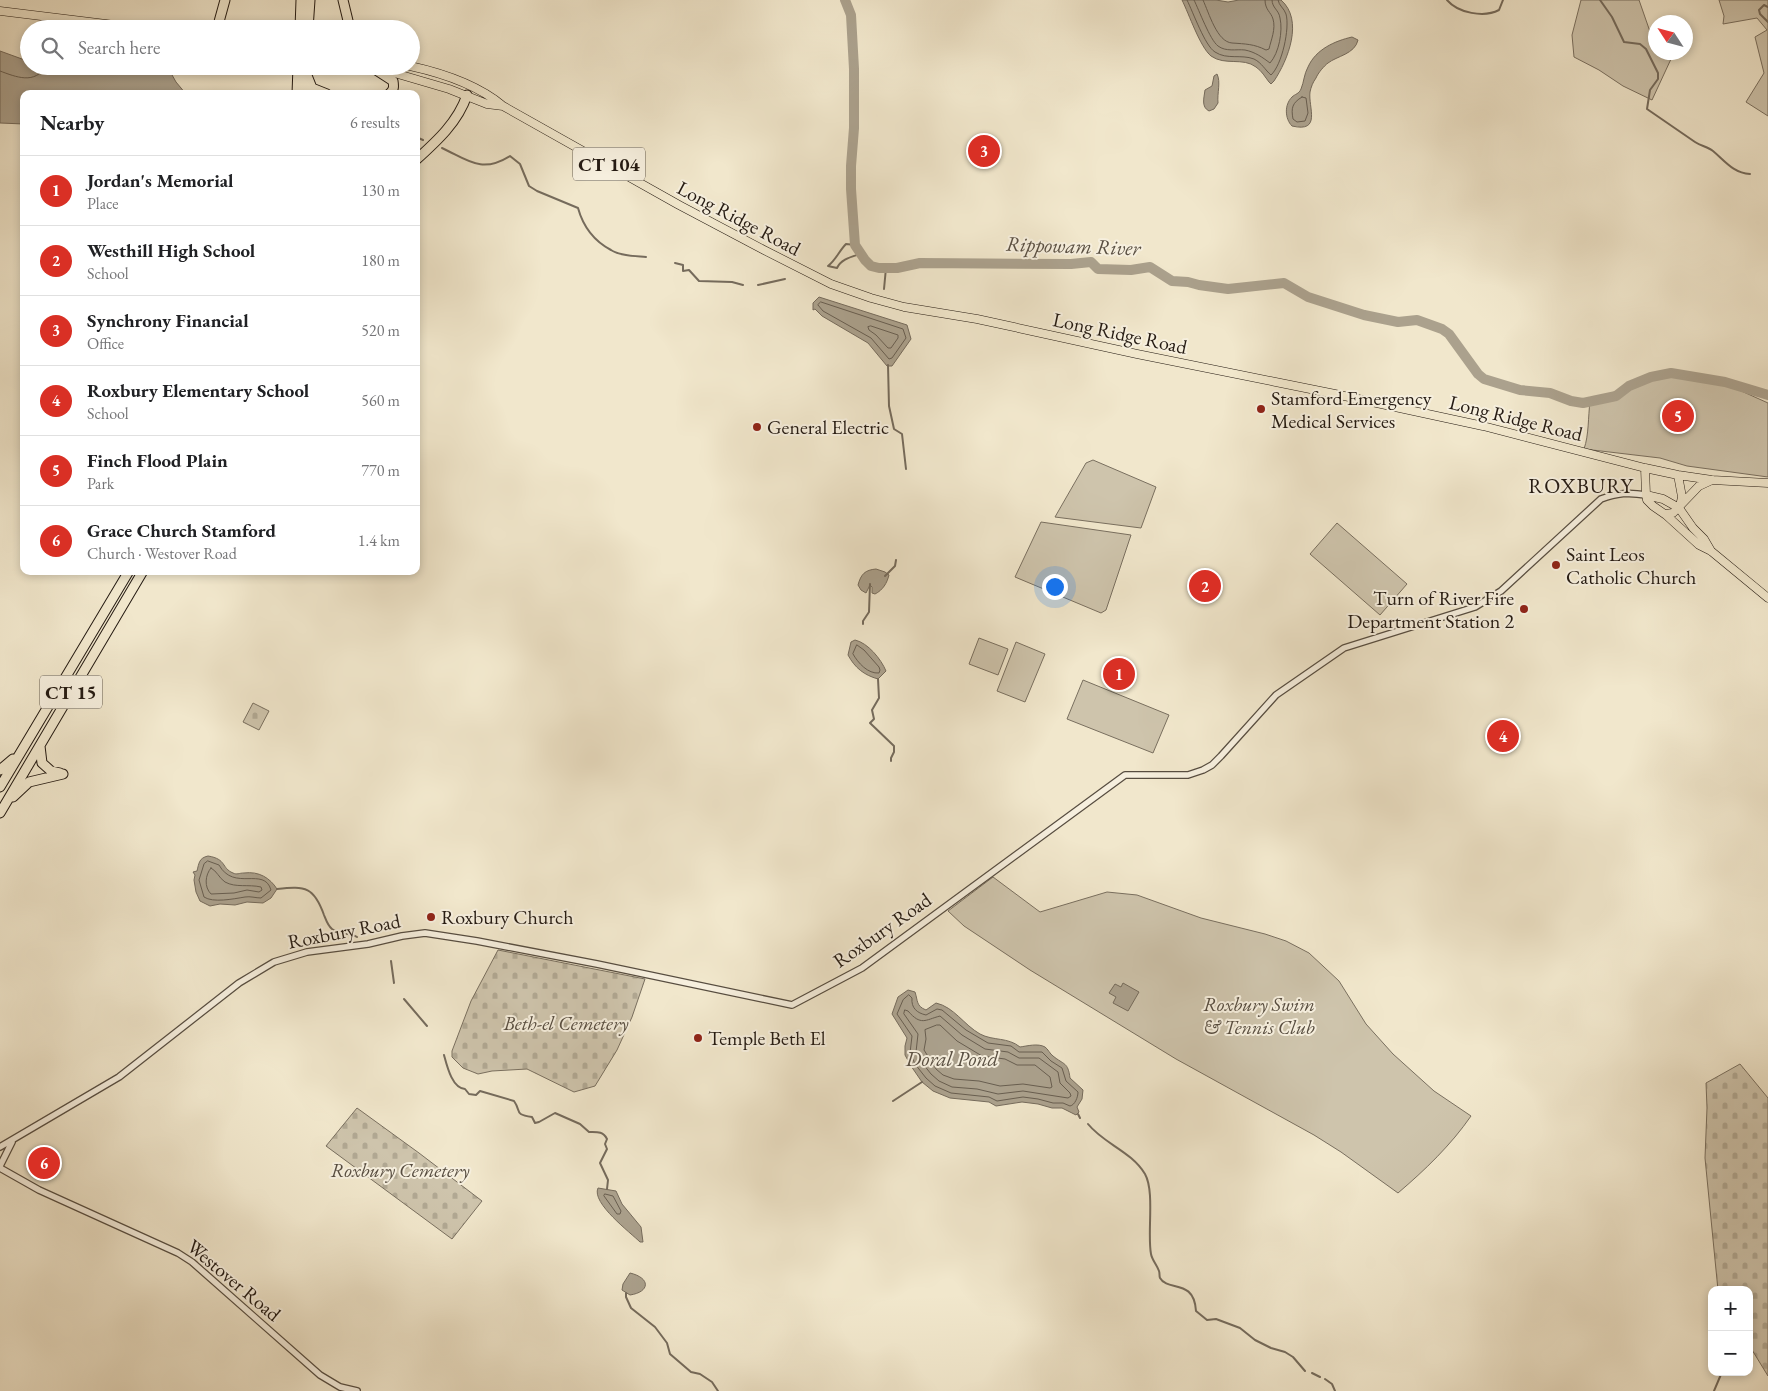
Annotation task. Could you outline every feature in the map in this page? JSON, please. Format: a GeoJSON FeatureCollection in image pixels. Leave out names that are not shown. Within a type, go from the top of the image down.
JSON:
{"type":"FeatureCollection","features":[{"type":"Feature","properties":{"kind":"highway"},"geometry":{"type":"LineString","coordinates":[[215,20],[218,0]]}},
{"type":"Feature","properties":{"kind":"highway"},"geometry":{"type":"LineString","coordinates":[[219,20],[225,0]]}},
{"type":"Feature","properties":{"kind":"highway"},"geometry":{"type":"LineString","coordinates":[[297,0],[301,10]]}},
{"type":"Feature","properties":{"kind":"highway"},"geometry":{"type":"LineString","coordinates":[[300,20],[301,0]]}},
{"type":"Feature","properties":{"kind":"highway"},"geometry":{"type":"LineString","coordinates":[[309,20],[310,0]]}},
{"type":"Feature","properties":{"kind":"highway"},"geometry":{"type":"LineString","coordinates":[[343,0],[348,20]]}},
{"type":"Feature","properties":{"kind":"highway"},"geometry":{"type":"LineString","coordinates":[[297,90],[301,75]]}},
{"type":"Feature","properties":{"kind":"highway"},"geometry":{"type":"LineString","coordinates":[[304,75],[305,90]]}},
{"type":"Feature","properties":{"kind":"highway"},"geometry":{"type":"LineString","coordinates":[[306,75],[312,88],[317,90]]}},
{"type":"Feature","properties":{"kind":"highway"},"geometry":{"type":"LineString","coordinates":[[384,75],[393,81],[393,90]]}},
{"type":"Feature","properties":{"kind":"highway"},"geometry":{"type":"LineString","coordinates":[[420,156],[447,130],[467,95]]}},
{"type":"Feature","properties":{"kind":"highway","name":"CT 15"},"geometry":{"type":"LineString","coordinates":[[0,787],[127,575]]}},
{"type":"Feature","properties":{"kind":"highway","name":"CT 15"},"geometry":{"type":"LineString","coordinates":[[0,813],[141,575]]}},
{"type":"Feature","properties":{"kind":"highway"},"geometry":{"type":"LineString","coordinates":[[0,813],[19,790],[29,782],[63,774],[51,772],[45,768],[40,758],[40,745]]}},
{"type":"Feature","properties":{"kind":"highway"},"geometry":{"type":"LineString","coordinates":[[0,770],[23,748]]}},
{"type":"Feature","properties":{"kind":"main road"},"geometry":{"type":"LineString","coordinates":[[0,11],[74,20]]}},
{"type":"Feature","properties":{"kind":"main road","name":"Long Ridge Road"},"geometry":{"type":"LineString","coordinates":[[420,69],[466,84],[491,95],[503,106],[730,232],[820,278],[871,298],[904,307],[984,320],[1483,426],[1678,475],[1712,480],[1768,483]]}},
{"type":"Feature","properties":{"kind":"main road","name":"Long Ridge Road"},"geometry":{"type":"LineString","coordinates":[[401,75],[467,95],[487,104],[503,106]]}},
{"type":"Feature","properties":{"kind":"main road"},"geometry":{"type":"LineString","coordinates":[[1645,468],[1646,495],[1653,506],[1665,514],[1699,545],[1711,551],[1768,598]]}},
{"type":"Feature","properties":{"kind":"main road"},"geometry":{"type":"LineString","coordinates":[[1678,475],[1682,497],[1679,508]]}},
{"type":"Feature","properties":{"kind":"main road"},"geometry":{"type":"LineString","coordinates":[[1665,514],[1679,508],[1699,486],[1712,480]]}},
{"type":"Feature","properties":{"kind":"main road"},"geometry":{"type":"LineString","coordinates":[[1646,495],[1663,499],[1679,508],[1693,528],[1704,539],[1711,551]]}},
{"type":"Feature","properties":{"kind":"street","name":"Roxbury Road"},"geometry":{"type":"LineString","coordinates":[[0,1147],[119,1077],[246,978],[274,962],[313,951],[368,944],[425,933],[597,964],[792,1005],[862,968],[1125,775],[1188,775],[1212,766],[1276,695],[1344,648],[1475,608],[1501,591],[1601,500],[1624,492],[1646,495]]}},
{"type":"Feature","properties":{"kind":"street"},"geometry":{"type":"LineString","coordinates":[[0,1167],[13,1140]]}},
{"type":"Feature","properties":{"kind":"street","name":"Westover Road"},"geometry":{"type":"LineString","coordinates":[[0,1167],[39,1190],[178,1253],[192,1262],[320,1375],[340,1387],[357,1391]]}},
{"type":"Feature","properties":{"kind":"green space"},"geometry":{"type":"Polygon","coordinates":[[[1581,0],[1639,0],[1648,26],[1648,60],[1671,60],[1652,100],[1623,86],[1599,70],[1574,57],[1572,35],[1581,0]]]}},
{"type":"Feature","properties":{"kind":"green space"},"geometry":{"type":"Polygon","coordinates":[[[1719,0],[1768,0],[1768,116],[1746,102],[1764,73],[1755,37],[1767,30],[1757,18],[1723,24],[1724,16],[1719,0]]]}},
{"type":"Feature","properties":{"kind":"green space"},"geometry":{"type":"Polygon","coordinates":[[[1708,376],[1768,403],[1768,477],[1687,466],[1660,458],[1584,449],[1588,432],[1590,402],[1641,381],[1664,377],[1708,376]]]}},
{"type":"Feature","properties":{"kind":"green space"},"geometry":{"type":"Polygon","coordinates":[[[1093,460],[1156,487],[1141,528],[1055,517],[1086,463],[1093,460]]]}},
{"type":"Feature","properties":{"kind":"green space"},"geometry":{"type":"Polygon","coordinates":[[[1041,522],[1131,535],[1106,610],[1101,613],[1015,577],[1041,522]]]}},
{"type":"Feature","properties":{"kind":"green space"},"geometry":{"type":"Polygon","coordinates":[[[1337,523],[1407,584],[1380,615],[1310,554],[1337,523]]]}},
{"type":"Feature","properties":{"kind":"green space"},"geometry":{"type":"Polygon","coordinates":[[[979,638],[1008,649],[998,675],[969,664],[979,638]]]}},
{"type":"Feature","properties":{"kind":"green space"},"geometry":{"type":"Polygon","coordinates":[[[1016,642],[1045,654],[1025,702],[997,691],[1016,642]]]}},
{"type":"Feature","properties":{"kind":"green space"},"geometry":{"type":"Polygon","coordinates":[[[1083,680],[1169,715],[1153,753],[1067,719],[1083,680]]]}},
{"type":"Feature","properties":{"kind":"green space"},"geometry":{"type":"Polygon","coordinates":[[[253,703],[269,711],[259,730],[243,722],[253,703]]]}},
{"type":"Feature","properties":{"kind":"green space","name":"Roxbury Swim & Tennis Club"},"geometry":{"type":"Polygon","coordinates":[[[993,877],[1040,912],[1107,892],[1137,895],[1201,918],[1286,941],[1309,953],[1339,981],[1366,1024],[1393,1054],[1434,1091],[1471,1116],[1437,1157],[1398,1193],[1314,1135],[1176,1059],[1030,970],[964,926],[948,911],[993,877]]]}},
{"type":"Feature","properties":{"kind":"green space","name":"Beth-el Cemetery"},"geometry":{"type":"Polygon","coordinates":[[[498,950],[645,979],[632,1017],[617,1050],[595,1086],[574,1092],[527,1069],[492,1071],[478,1074],[463,1068],[452,1057],[452,1051],[471,1001],[498,950]]]}},
{"type":"Feature","properties":{"kind":"green space"},"geometry":{"type":"Polygon","coordinates":[[[1740,1064],[1768,1098],[1768,1376],[1753,1352],[1753,1286],[1718,1286],[1705,1158],[1706,1083],[1740,1064]]]}},
{"type":"Feature","properties":{"kind":"green space","name":"Roxbury Cemetery"},"geometry":{"type":"Polygon","coordinates":[[[357,1108],[482,1201],[452,1239],[326,1146],[357,1108]]]}},
{"type":"Feature","properties":{"kind":"water"},"geometry":{"type":"Polygon","coordinates":[[[1182,0],[1228,2],[1239,0],[1281,0],[1288,8],[1292,18],[1293,29],[1284,62],[1274,81],[1271,84],[1260,70],[1251,64],[1222,61],[1211,56],[1199,38],[1182,0]]]}},
{"type":"Feature","properties":{"kind":"water"},"geometry":{"type":"Polygon","coordinates":[[[1352,37],[1358,40],[1353,49],[1326,64],[1313,83],[1310,92],[1312,117],[1310,122],[1307,126],[1292,126],[1287,116],[1289,100],[1300,91],[1311,61],[1327,47],[1352,37]]]}},
{"type":"Feature","properties":{"kind":"water"},"geometry":{"type":"Polygon","coordinates":[[[0,51],[20,58],[20,75],[172,75],[183,90],[20,90],[20,124],[0,123],[0,51]]]}},
{"type":"Feature","properties":{"kind":"water"},"geometry":{"type":"Polygon","coordinates":[[[1217,74],[1219,80],[1218,103],[1214,109],[1209,111],[1204,105],[1205,90],[1212,86],[1214,76],[1217,74]]]}},
{"type":"Feature","properties":{"kind":"water"},"geometry":{"type":"Polygon","coordinates":[[[819,297],[907,325],[911,339],[892,366],[887,366],[868,343],[822,316],[815,309],[813,310],[813,303],[819,297]]]}},
{"type":"Feature","properties":{"kind":"water"},"geometry":{"type":"Polygon","coordinates":[[[876,569],[889,575],[887,581],[875,594],[872,593],[870,585],[866,593],[858,585],[859,581],[866,572],[876,569]]]}},
{"type":"Feature","properties":{"kind":"water"},"geometry":{"type":"Polygon","coordinates":[[[855,640],[865,644],[884,666],[886,671],[878,679],[860,670],[848,655],[851,642],[855,640]]]}},
{"type":"Feature","properties":{"kind":"water"},"geometry":{"type":"Polygon","coordinates":[[[208,856],[221,861],[234,874],[254,873],[264,876],[277,889],[271,898],[263,903],[247,902],[235,905],[220,904],[210,906],[200,901],[196,892],[195,875],[193,872],[197,871],[201,860],[208,856]]]}},
{"type":"Feature","properties":{"kind":"water"},"geometry":{"type":"Polygon","coordinates":[[[1123,983],[1139,992],[1128,1011],[1113,1003],[1116,997],[1109,993],[1115,984],[1121,987],[1123,983]]]}},
{"type":"Feature","properties":{"kind":"water","name":"Doral Pond"},"geometry":{"type":"Polygon","coordinates":[[[908,990],[915,992],[920,1007],[926,1010],[936,1003],[942,1005],[954,1012],[980,1034],[1011,1042],[1020,1047],[1036,1045],[1045,1047],[1052,1055],[1065,1064],[1070,1078],[1083,1090],[1082,1099],[1077,1107],[1079,1112],[1076,1115],[1062,1108],[1022,1102],[996,1106],[989,1102],[950,1098],[933,1091],[922,1082],[905,1055],[907,1038],[892,1014],[898,997],[908,990]]]}},
{"type":"Feature","properties":{"kind":"water"},"geometry":{"type":"Polygon","coordinates":[[[598,1188],[616,1191],[622,1204],[641,1227],[643,1242],[640,1242],[621,1225],[600,1202],[597,1194],[598,1188]]]}},
{"type":"Feature","properties":{"kind":"water"},"geometry":{"type":"Polygon","coordinates":[[[630,1273],[642,1278],[645,1281],[645,1285],[641,1291],[630,1295],[622,1290],[623,1284],[630,1273]]]}},
{"type":"Feature","properties":{"kind":"waterway","name":"Rippowam River"},"geometry":{"type":"LineString","coordinates":[[845,0],[851,15],[854,69],[851,189],[855,245],[871,266],[897,268],[920,263],[1071,264],[1091,262],[1098,269],[1131,270],[1150,267],[1172,281],[1228,289],[1284,283],[1308,297],[1364,315],[1398,322],[1417,320],[1442,329],[1449,334],[1478,374],[1484,379],[1520,390],[1550,393],[1571,401],[1583,403],[1616,396],[1629,386],[1651,377],[1671,373],[1725,382],[1768,395]]}},
{"type":"Feature","properties":{"kind":"waterway"},"geometry":{"type":"LineString","coordinates":[[1447,0],[1464,11],[1479,14],[1499,10],[1503,0]]}},
{"type":"Feature","properties":{"kind":"waterway"},"geometry":{"type":"LineString","coordinates":[[1600,0],[1612,17],[1624,42],[1640,44],[1646,49],[1658,73],[1658,79],[1650,90],[1647,109],[1695,142],[1711,150],[1734,169],[1750,174]]}},
{"type":"Feature","properties":{"kind":"waterway"},"geometry":{"type":"LineString","coordinates":[[1768,7],[1764,5],[1759,10],[1760,14],[1768,22]]}},
{"type":"Feature","properties":{"kind":"waterway"},"geometry":{"type":"LineString","coordinates":[[442,148],[467,161],[483,165],[491,164],[510,156],[520,164],[529,186],[578,208],[583,221],[599,242],[615,252],[646,257]]}},
{"type":"Feature","properties":{"kind":"waterway"},"geometry":{"type":"LineString","coordinates":[[828,266],[846,244],[855,245]]}},
{"type":"Feature","properties":{"kind":"waterway"},"geometry":{"type":"LineString","coordinates":[[828,266],[837,268],[844,260],[860,254]]}},
{"type":"Feature","properties":{"kind":"waterway"},"geometry":{"type":"LineString","coordinates":[[675,263],[683,265],[683,271],[689,270],[699,281],[732,282],[743,285]]}},
{"type":"Feature","properties":{"kind":"waterway"},"geometry":{"type":"LineString","coordinates":[[884,289],[886,268]]}},
{"type":"Feature","properties":{"kind":"waterway"},"geometry":{"type":"LineString","coordinates":[[758,285],[785,279]]}},
{"type":"Feature","properties":{"kind":"waterway"},"geometry":{"type":"LineString","coordinates":[[888,365],[889,406],[894,429],[902,434],[906,469]]}},
{"type":"Feature","properties":{"kind":"waterway"},"geometry":{"type":"LineString","coordinates":[[885,576],[895,566],[896,560]]}},
{"type":"Feature","properties":{"kind":"waterway"},"geometry":{"type":"LineString","coordinates":[[863,624],[869,612],[870,584]]}},
{"type":"Feature","properties":{"kind":"waterway"},"geometry":{"type":"LineString","coordinates":[[878,679],[879,698],[872,710],[874,719],[870,723],[894,746],[891,761]]}},
{"type":"Feature","properties":{"kind":"waterway"},"geometry":{"type":"LineString","coordinates":[[277,889],[295,888],[308,890],[317,899],[331,928],[335,931],[357,937]]}},
{"type":"Feature","properties":{"kind":"waterway"},"geometry":{"type":"LineString","coordinates":[[391,961],[394,983]]}},
{"type":"Feature","properties":{"kind":"waterway"},"geometry":{"type":"LineString","coordinates":[[404,999],[427,1026]]}},
{"type":"Feature","properties":{"kind":"waterway"},"geometry":{"type":"LineString","coordinates":[[444,1055],[453,1081],[469,1094],[476,1095],[480,1091],[514,1101],[520,1114],[532,1117],[535,1123],[555,1113],[580,1124],[589,1132],[600,1132],[604,1135],[607,1139],[605,1144],[607,1149],[600,1163],[608,1180],[607,1189]]}},
{"type":"Feature","properties":{"kind":"waterway"},"geometry":{"type":"LineString","coordinates":[[893,1101],[922,1082]]}},
{"type":"Feature","properties":{"kind":"waterway"},"geometry":{"type":"LineString","coordinates":[[1078,1114],[1080,1118]]}},
{"type":"Feature","properties":{"kind":"waterway"},"geometry":{"type":"LineString","coordinates":[[1088,1124],[1094,1131],[1132,1159],[1145,1174],[1150,1191],[1151,1254],[1159,1271],[1160,1278],[1164,1282],[1180,1287],[1191,1294],[1196,1311],[1207,1320],[1216,1319],[1240,1328],[1255,1340],[1293,1357],[1305,1371]]}},
{"type":"Feature","properties":{"kind":"waterway"},"geometry":{"type":"LineString","coordinates":[[626,1293],[631,1308],[655,1327],[667,1343],[670,1354],[691,1372],[700,1374],[712,1382],[718,1391]]}},
{"type":"Feature","properties":{"kind":"waterway"},"geometry":{"type":"LineString","coordinates":[[1312,1373],[1320,1377]]}},
{"type":"Feature","properties":{"kind":"waterway"},"geometry":{"type":"LineString","coordinates":[[1714,1391],[1720,1376]]}},
{"type":"Feature","properties":{"kind":"waterway"},"geometry":{"type":"LineString","coordinates":[[1325,1379],[1332,1384],[1335,1391]]}},
{"type":"Feature","properties":{"kind":"place","name":"Synchrony Financial"},"geometry":{"type":"Point","coordinates":[984,151]}},
{"type":"Feature","properties":{"kind":"place","name":"Stamford Emergency Medical Services"},"geometry":{"type":"Point","coordinates":[1261,409]}},
{"type":"Feature","properties":{"kind":"place","name":"Finch Flood Plain"},"geometry":{"type":"Point","coordinates":[1678,416]}},
{"type":"Feature","properties":{"kind":"place","name":"General Electric"},"geometry":{"type":"Point","coordinates":[757,427]}},
{"type":"Feature","properties":{"kind":"place","name":"Saint Leos Catholic Church"},"geometry":{"type":"Point","coordinates":[1556,565]}},
{"type":"Feature","properties":{"kind":"place","name":"Westhill High School"},"geometry":{"type":"Point","coordinates":[1205,586]}},
{"type":"Feature","properties":{"kind":"place","name":"Turn of River Fire Department Station 2"},"geometry":{"type":"Point","coordinates":[1524,609]}},
{"type":"Feature","properties":{"kind":"place","name":"Jordan's Memorial"},"geometry":{"type":"Point","coordinates":[1119,674]}},
{"type":"Feature","properties":{"kind":"place","name":"Roxbury Elementary School"},"geometry":{"type":"Point","coordinates":[1503,736]}},
{"type":"Feature","properties":{"kind":"place","name":"Roxbury Church"},"geometry":{"type":"Point","coordinates":[431,917]}},
{"type":"Feature","properties":{"kind":"place","name":"Temple Beth El"},"geometry":{"type":"Point","coordinates":[698,1038]}},
{"type":"Feature","properties":{"kind":"place","name":"Grace Church Stamford"},"geometry":{"type":"Point","coordinates":[44,1163]}},
{"type":"Feature","properties":{"kind":"district","name":"ROXBURY"},"geometry":{"type":"Point","coordinates":[1581,486]}}]}
